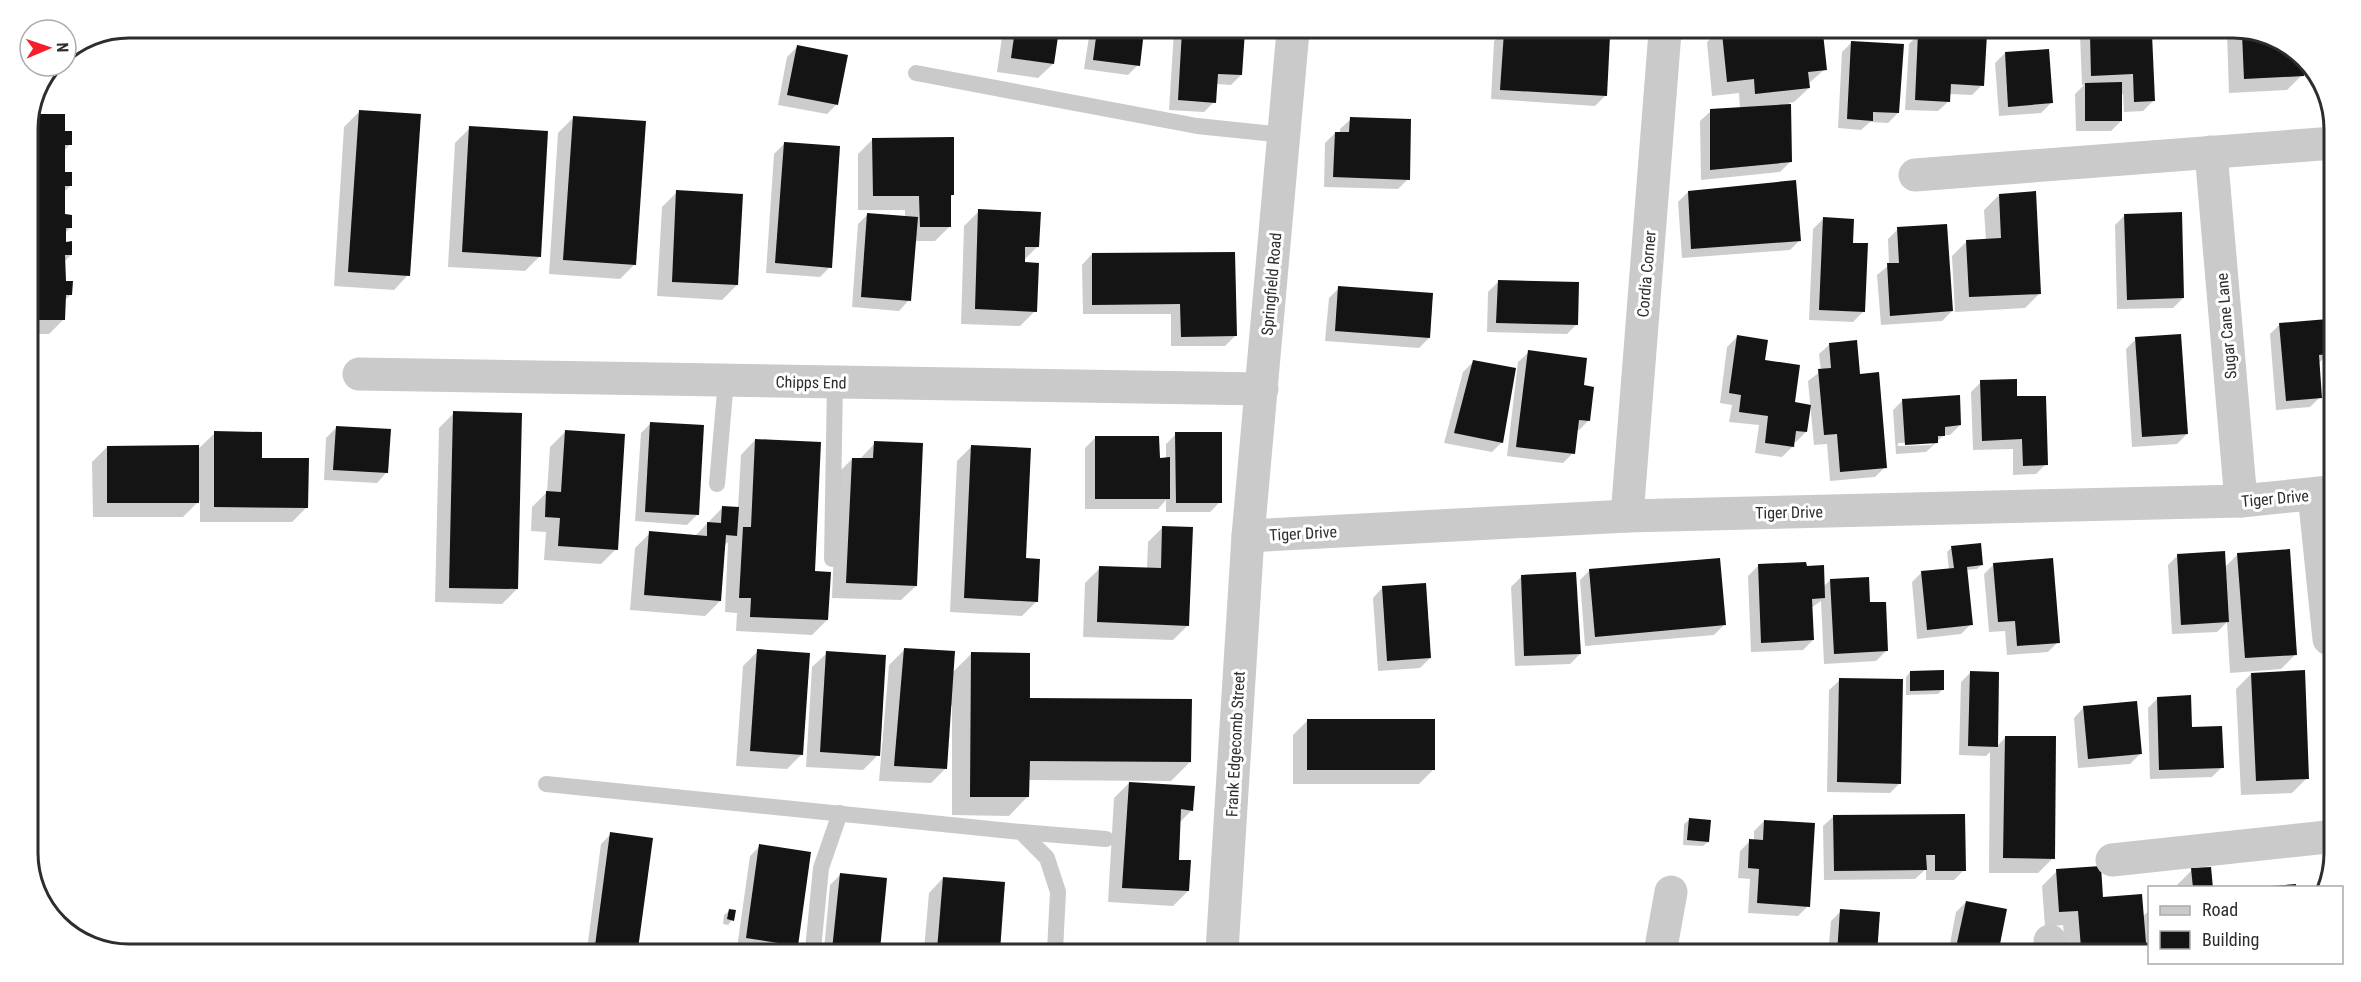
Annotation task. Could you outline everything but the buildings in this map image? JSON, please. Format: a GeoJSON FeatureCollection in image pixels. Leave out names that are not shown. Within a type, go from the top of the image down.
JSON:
{"type":"FeatureCollection","features":[{"type":"Feature","properties":{"kind":"street","name":"Springfield Road"},"geometry":{"type":"LineString","coordinates":[[1248,536],[1292,38]]}},
{"type":"Feature","properties":{"kind":"street","name":"Cordia Corner"},"geometry":{"type":"LineString","coordinates":[[1627,516],[1665,38]]}},
{"type":"Feature","properties":{"kind":"street"},"geometry":{"type":"LineString","coordinates":[[1915,175],[2323,143]]}},
{"type":"Feature","properties":{"kind":"street","name":"Sugar Cane Lane"},"geometry":{"type":"LineString","coordinates":[[2211,152],[2241,501]]}},
{"type":"Feature","properties":{"kind":"street","name":"Chipps End"},"geometry":{"type":"LineString","coordinates":[[359,374],[1262,389]]}},
{"type":"Feature","properties":{"kind":"street","name":"Tiger Drive"},"geometry":{"type":"LineString","coordinates":[[1248,536],[1627,516],[2241,501],[2322,493]]}},
{"type":"Feature","properties":{"kind":"street"},"geometry":{"type":"LineString","coordinates":[[2322,493],[2324,525]]}},
{"type":"Feature","properties":{"kind":"street","name":"Frank Edgecomb Street"},"geometry":{"type":"LineString","coordinates":[[1222,944],[1248,536]]}},
{"type":"Feature","properties":{"kind":"street"},"geometry":{"type":"LineString","coordinates":[[2112,860],[2324,837]]}},
{"type":"Feature","properties":{"kind":"street"},"geometry":{"type":"LineString","coordinates":[[1662,944],[1671,892]]}},
{"type":"Feature","properties":{"kind":"lane"},"geometry":{"type":"LineString","coordinates":[[916,73],[1197,126],[1284,135]]}},
{"type":"Feature","properties":{"kind":"lane"},"geometry":{"type":"LineString","coordinates":[[717,484],[726,380]]}},
{"type":"Feature","properties":{"kind":"lane"},"geometry":{"type":"LineString","coordinates":[[832,559],[835,382]]}},
{"type":"Feature","properties":{"kind":"lane"},"geometry":{"type":"LineString","coordinates":[[546,784],[1106,840]]}},
{"type":"Feature","properties":{"kind":"lane"},"geometry":{"type":"LineString","coordinates":[[814,944],[821,868],[840,813]]}},
{"type":"Feature","properties":{"kind":"lane"},"geometry":{"type":"LineString","coordinates":[[1022,832],[1047,858],[1058,892],[1055,944]]}}]}
